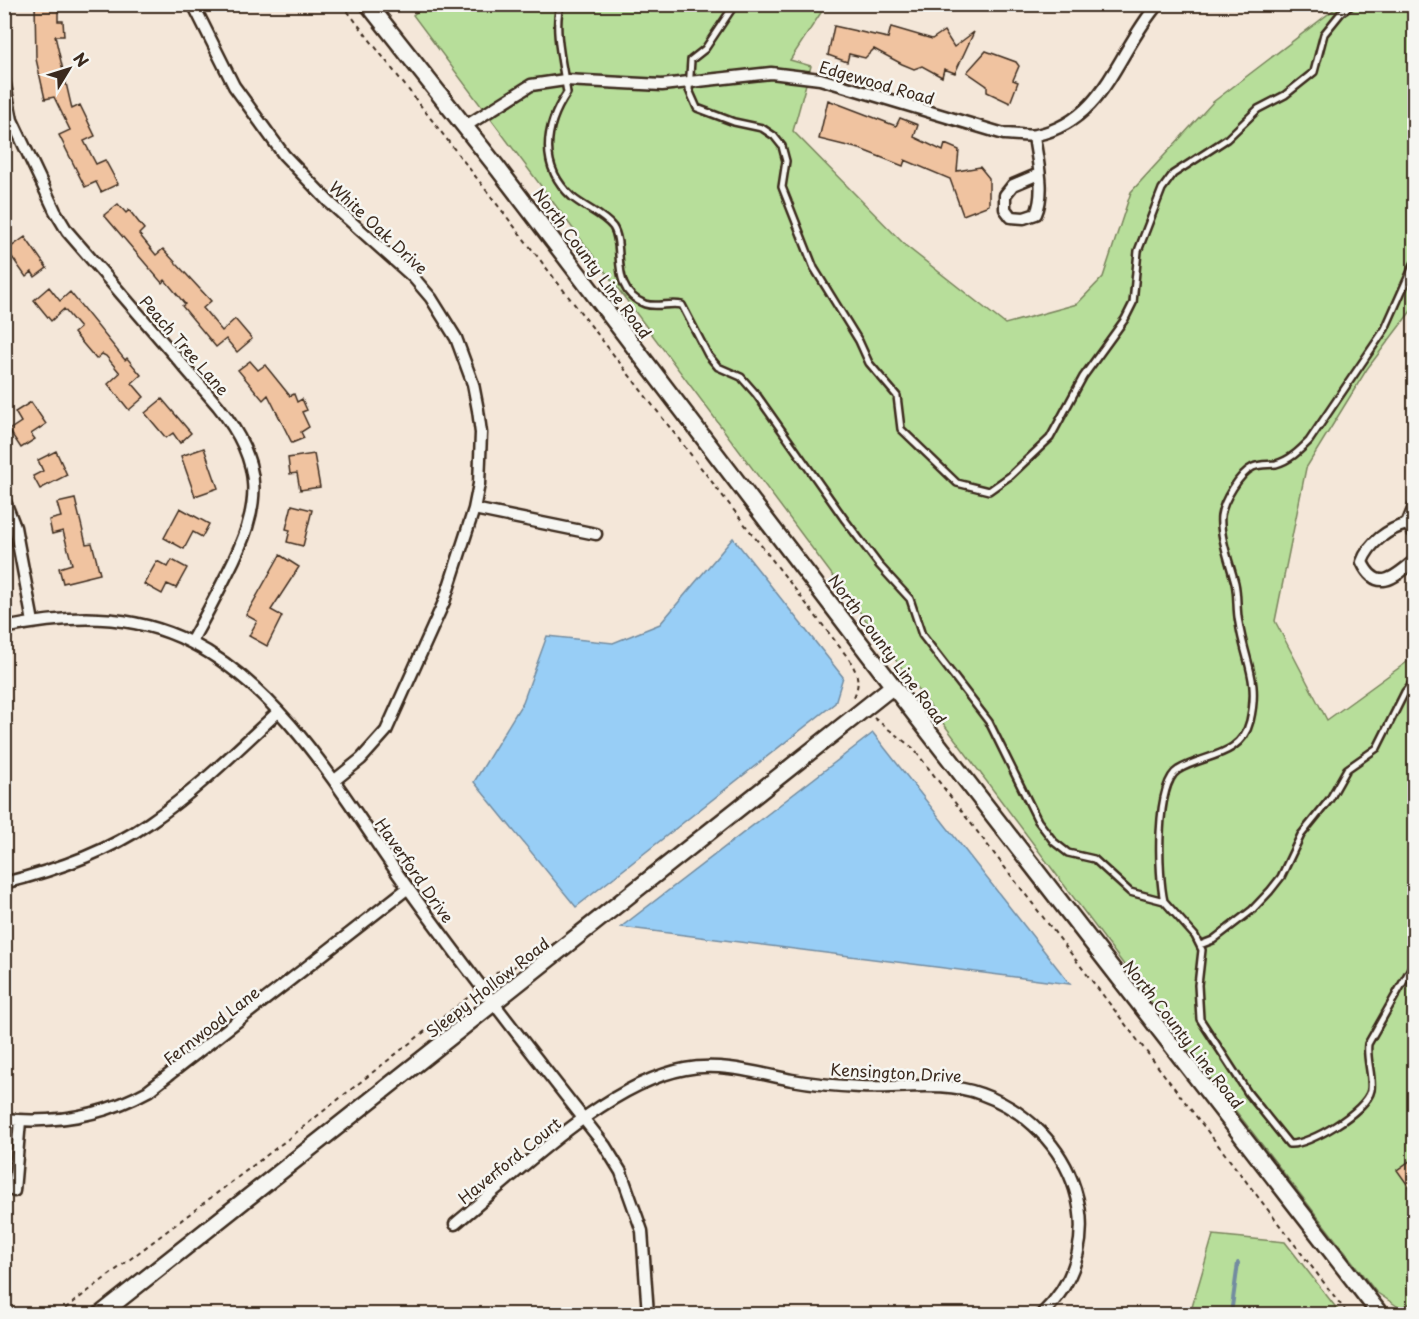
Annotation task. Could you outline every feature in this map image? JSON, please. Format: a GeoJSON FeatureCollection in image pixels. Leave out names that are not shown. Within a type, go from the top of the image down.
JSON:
{"type":"FeatureCollection","features":[{"type":"Feature","properties":{"kind":"street","name":"White Oak Drive"},"geometry":{"type":"LineString","coordinates":[[193,4],[234,86],[284,155],[329,202],[414,278],[445,318],[465,361],[478,410],[481,458],[474,509],[444,602],[392,721],[372,748],[335,780]]}},
{"type":"Feature","properties":{"kind":"street","name":"North County Line Road"},"geometry":{"type":"LineString","coordinates":[[368,4],[1380,1314]]}},
{"type":"Feature","properties":{"kind":"street","name":"Edgewood Road"},"geometry":{"type":"LineString","coordinates":[[464,127],[531,86],[565,80],[662,85],[771,74],[820,80],[1004,134],[1034,136],[1058,127],[1081,113],[1101,95],[1158,4]]}},
{"type":"Feature","properties":{"kind":"street","name":"Peach Tree Lane"},"geometry":{"type":"LineString","coordinates":[[4,80],[12,120],[55,211],[67,231],[218,406],[233,425],[248,453],[254,480],[249,524],[191,642]]}},
{"type":"Feature","properties":{"kind":"street"},"geometry":{"type":"LineString","coordinates":[[1034,136],[1038,174]]}},
{"type":"Feature","properties":{"kind":"street"},"geometry":{"type":"LineString","coordinates":[[4,499],[15,527],[33,622]]}},
{"type":"Feature","properties":{"kind":"street"},"geometry":{"type":"LineString","coordinates":[[1407,524],[1414,507]]}},
{"type":"Feature","properties":{"kind":"street"},"geometry":{"type":"LineString","coordinates":[[474,509],[596,534]]}},
{"type":"Feature","properties":{"kind":"street"},"geometry":{"type":"LineString","coordinates":[[1407,524],[1414,533]]}},
{"type":"Feature","properties":{"kind":"street"},"geometry":{"type":"LineString","coordinates":[[1407,524],[1394,527],[1366,549],[1362,562],[1367,573],[1380,580],[1393,579],[1414,561]]}},
{"type":"Feature","properties":{"kind":"street","name":"Haverford Drive"},"geometry":{"type":"LineString","coordinates":[[4,628],[33,622],[111,619],[141,624],[191,642],[233,670],[278,712],[335,780],[408,888],[481,988],[610,1155],[633,1200],[642,1231],[648,1314]]}},
{"type":"Feature","properties":{"kind":"street","name":"Sleepy Hollow Road"},"geometry":{"type":"LineString","coordinates":[[101,1314],[893,686]]}},
{"type":"Feature","properties":{"kind":"street"},"geometry":{"type":"LineString","coordinates":[[4,883],[42,873],[92,854],[147,825],[214,772],[278,712]]}},
{"type":"Feature","properties":{"kind":"street","name":"Fernwood Lane"},"geometry":{"type":"LineString","coordinates":[[4,1119],[20,1121],[86,1116],[131,1100],[148,1091],[408,888]]}},
{"type":"Feature","properties":{"kind":"street","name":"Kensington Drive"},"geometry":{"type":"LineString","coordinates":[[583,1118],[632,1088],[677,1071],[703,1067],[732,1068],[796,1080],[859,1087],[936,1087],[981,1093],[1003,1104],[1036,1128],[1056,1149],[1076,1190],[1082,1213],[1077,1258],[1067,1283],[1042,1314]]}},
{"type":"Feature","properties":{"kind":"street","name":"Haverford Court"},"geometry":{"type":"LineString","coordinates":[[454,1224],[583,1118]]}},
{"type":"Feature","properties":{"kind":"street"},"geometry":{"type":"LineString","coordinates":[[14,1191],[20,1121]]}},
{"type":"Feature","properties":{"kind":"lane"},"geometry":{"type":"LineString","coordinates":[[561,4],[558,18],[567,93],[558,106],[547,144],[549,158],[555,173],[571,196],[603,218],[614,229],[617,257],[626,287],[645,304],[682,305],[708,355],[718,367],[741,377],[756,394],[852,529],[910,599],[922,635],[989,722],[1038,821],[1060,850],[1094,859],[1130,891],[1164,901]]}},
{"type":"Feature","properties":{"kind":"lane"},"geometry":{"type":"LineString","coordinates":[[735,4],[705,49],[691,60],[688,90],[697,108],[734,122],[762,128],[774,136],[782,146],[786,160],[782,187],[814,268],[859,341],[869,363],[897,396],[901,429],[957,483],[989,491],[1010,476],[1050,438],[1083,376],[1125,320],[1133,303],[1138,251],[1162,189],[1173,174],[1227,139],[1258,109],[1284,95],[1314,72],[1324,34],[1341,13],[1353,4]]}},
{"type":"Feature","properties":{"kind":"lane"},"geometry":{"type":"LineString","coordinates":[[1414,264],[1385,329],[1309,441],[1298,453],[1286,459],[1252,467],[1236,484],[1221,516],[1236,585],[1239,623],[1255,687],[1252,709],[1249,724],[1242,737],[1231,748],[1178,770],[1169,778],[1164,789],[1159,850],[1164,901],[1202,950],[1198,985],[1200,1019],[1248,1093],[1289,1144],[1295,1144],[1334,1126],[1359,1108],[1369,1096],[1371,1081],[1366,1058],[1368,1044],[1414,963]]}},
{"type":"Feature","properties":{"kind":"lane"},"geometry":{"type":"LineString","coordinates":[[1200,945],[1213,940],[1252,910],[1270,891],[1281,877],[1301,835],[1330,799],[1347,769],[1377,748],[1405,692],[1414,681]]}},
{"type":"Feature","properties":{"kind":"path"},"geometry":{"type":"LineString","coordinates":[[342,4],[849,659],[858,674],[859,687],[852,703],[913,748],[1348,1314]]}},
{"type":"Feature","properties":{"kind":"path"},"geometry":{"type":"LineString","coordinates":[[58,1314],[499,972],[524,962]]}},
{"type":"Feature","properties":{"kind":"path"},"geometry":{"type":"LineString","coordinates":[[1393,1314],[1414,1301]]}},
{"type":"Feature","properties":{"kind":"green space"},"geometry":{"type":"Polygon","coordinates":[[[427,4],[826,5],[790,60],[811,66],[793,131],[906,246],[1005,324],[1077,304],[1103,277],[1131,192],[1213,102],[1340,5],[1414,5],[1414,307],[1367,369],[1306,468],[1275,621],[1327,720],[1414,657],[1414,1302],[1400,1308],[1376,1292],[1163,1017],[413,15],[427,4]]]}},
{"type":"Feature","properties":{"kind":"green space"},"geometry":{"type":"Polygon","coordinates":[[[1213,1235],[1285,1242],[1341,1314],[1190,1314],[1213,1235]]]}},
{"type":"Feature","properties":{"kind":"water"},"geometry":{"type":"Polygon","coordinates":[[[733,538],[843,677],[835,703],[576,907],[474,782],[523,702],[547,636],[613,643],[660,624],[733,538]]]}},
{"type":"Feature","properties":{"kind":"water"},"geometry":{"type":"Polygon","coordinates":[[[873,733],[1070,984],[621,927],[873,733]]]}},
{"type":"Feature","properties":{"kind":"building"},"geometry":{"type":"Polygon","coordinates":[[[35,4],[58,4],[58,21],[63,21],[64,36],[55,36],[72,109],[80,105],[95,136],[84,141],[96,164],[105,160],[118,184],[101,192],[96,182],[85,187],[59,135],[70,130],[54,97],[45,99],[36,59],[35,4]]]}},
{"type":"Feature","properties":{"kind":"building"},"geometry":{"type":"Polygon","coordinates":[[[834,26],[888,38],[891,27],[932,39],[944,31],[954,47],[974,32],[955,73],[944,69],[942,77],[922,66],[914,69],[874,49],[865,58],[849,54],[847,62],[828,55],[834,26]]]}},
{"type":"Feature","properties":{"kind":"building"},"geometry":{"type":"Polygon","coordinates":[[[986,51],[1016,62],[1019,66],[1013,80],[1018,82],[1010,103],[987,92],[987,86],[967,72],[986,51]]]}},
{"type":"Feature","properties":{"kind":"building"},"geometry":{"type":"Polygon","coordinates":[[[828,100],[896,126],[900,118],[918,125],[914,137],[943,151],[945,144],[959,150],[957,171],[980,167],[989,178],[989,205],[963,215],[950,179],[905,160],[903,166],[860,149],[819,139],[828,100]]]}},
{"type":"Feature","properties":{"kind":"building"},"geometry":{"type":"Polygon","coordinates":[[[118,204],[126,213],[129,210],[144,229],[139,234],[156,255],[163,249],[211,301],[203,308],[222,331],[235,319],[252,339],[237,352],[226,339],[216,347],[182,306],[185,304],[165,280],[162,283],[104,215],[118,204]]]}},
{"type":"Feature","properties":{"kind":"building"},"geometry":{"type":"Polygon","coordinates":[[[25,237],[47,268],[35,277],[32,272],[26,277],[7,250],[25,237]]]}},
{"type":"Feature","properties":{"kind":"building"},"geometry":{"type":"Polygon","coordinates":[[[49,287],[60,301],[70,292],[125,360],[127,358],[141,375],[132,383],[144,397],[129,410],[108,384],[120,373],[106,356],[102,354],[96,359],[74,333],[80,328],[64,309],[51,321],[34,300],[49,287]]]}},
{"type":"Feature","properties":{"kind":"building"},"geometry":{"type":"Polygon","coordinates":[[[250,361],[258,370],[265,365],[290,396],[294,394],[297,402],[302,399],[307,410],[302,412],[309,427],[301,432],[304,438],[292,443],[268,395],[263,400],[238,370],[250,361]]]}},
{"type":"Feature","properties":{"kind":"building"},"geometry":{"type":"Polygon","coordinates":[[[162,399],[191,433],[180,443],[173,433],[166,438],[145,413],[162,399]]]}},
{"type":"Feature","properties":{"kind":"building"},"geometry":{"type":"Polygon","coordinates":[[[31,402],[46,424],[31,434],[35,439],[21,448],[9,430],[21,422],[15,412],[31,402]]]}},
{"type":"Feature","properties":{"kind":"building"},"geometry":{"type":"Polygon","coordinates":[[[204,448],[218,488],[195,496],[181,456],[204,448]]]}},
{"type":"Feature","properties":{"kind":"building"},"geometry":{"type":"Polygon","coordinates":[[[56,451],[67,475],[40,489],[33,476],[43,471],[38,460],[56,451]]]}},
{"type":"Feature","properties":{"kind":"building"},"geometry":{"type":"Polygon","coordinates":[[[314,454],[320,487],[300,490],[297,473],[290,474],[288,458],[314,454]]]}},
{"type":"Feature","properties":{"kind":"building"},"geometry":{"type":"Polygon","coordinates":[[[75,499],[86,544],[92,543],[100,574],[63,583],[59,568],[72,564],[63,531],[52,534],[49,520],[61,517],[57,503],[75,499]]]}},
{"type":"Feature","properties":{"kind":"building"},"geometry":{"type":"Polygon","coordinates":[[[292,505],[312,510],[303,546],[287,542],[290,530],[286,529],[292,505]]]}},
{"type":"Feature","properties":{"kind":"building"},"geometry":{"type":"Polygon","coordinates":[[[180,508],[209,524],[202,537],[193,532],[184,549],[164,538],[180,508]]]}},
{"type":"Feature","properties":{"kind":"building"},"geometry":{"type":"Polygon","coordinates":[[[280,555],[299,567],[271,610],[282,616],[267,646],[249,636],[257,621],[246,615],[280,555]]]}},
{"type":"Feature","properties":{"kind":"building"},"geometry":{"type":"Polygon","coordinates":[[[172,560],[187,568],[176,588],[167,584],[162,594],[144,584],[157,561],[168,567],[172,560]]]}},
{"type":"Feature","properties":{"kind":"building"},"geometry":{"type":"Polygon","coordinates":[[[1414,1158],[1414,1194],[1397,1170],[1414,1158]]]}},
{"type":"Feature","properties":{"kind":"waterway"},"geometry":{"type":"LineString","coordinates":[[1231,1314],[1238,1263]]}}]}
